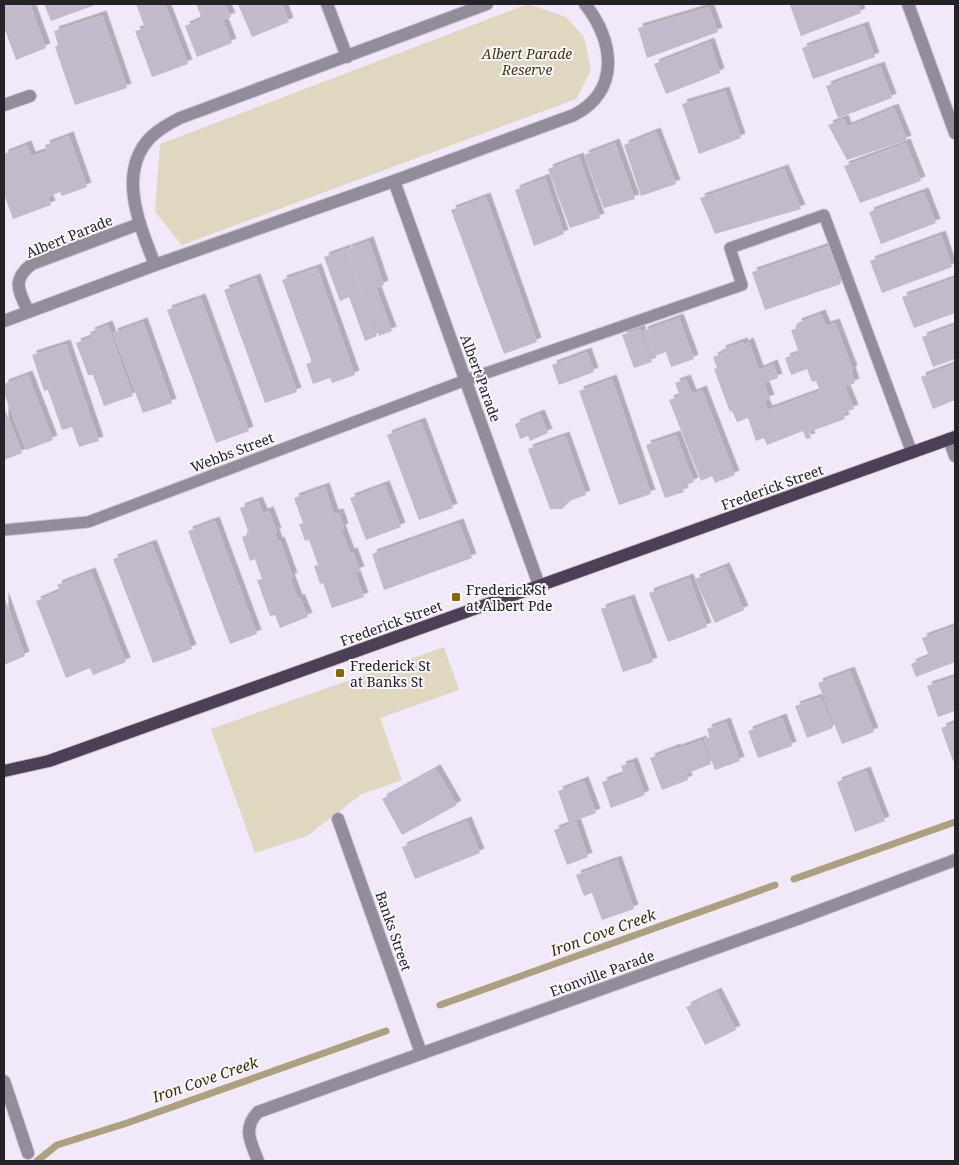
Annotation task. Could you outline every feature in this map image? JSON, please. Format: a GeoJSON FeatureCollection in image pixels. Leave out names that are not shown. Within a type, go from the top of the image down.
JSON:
{"type":"FeatureCollection","features":[{"type":"Feature","properties":{"kind":"main road","name":"Frederick Street"},"geometry":{"type":"LineString","coordinates":[[4,772],[59,758],[952,438]]}},
{"type":"Feature","properties":{"kind":"street"},"geometry":{"type":"LineString","coordinates":[[327,4],[347,57]]}},
{"type":"Feature","properties":{"kind":"street"},"geometry":{"type":"LineString","coordinates":[[155,264],[139,224],[134,206],[133,188],[134,170],[139,153],[150,137],[180,118],[487,4]]}},
{"type":"Feature","properties":{"kind":"street"},"geometry":{"type":"LineString","coordinates":[[4,320],[155,264],[394,181],[586,109],[595,101],[606,81],[608,55],[605,39],[596,17],[585,4]]}},
{"type":"Feature","properties":{"kind":"street"},"geometry":{"type":"LineString","coordinates":[[908,4],[955,133]]}},
{"type":"Feature","properties":{"kind":"street"},"geometry":{"type":"LineString","coordinates":[[4,105],[30,96]]}},
{"type":"Feature","properties":{"kind":"street","name":"Albert Parade"},"geometry":{"type":"LineString","coordinates":[[394,181],[539,586]]}},
{"type":"Feature","properties":{"kind":"street","name":"Albert Parade"},"geometry":{"type":"LineString","coordinates":[[28,311],[18,288],[18,281],[32,264],[139,224]]}},
{"type":"Feature","properties":{"kind":"street"},"geometry":{"type":"LineString","coordinates":[[952,438],[955,456]]}},
{"type":"Feature","properties":{"kind":"street","name":"Banks Street"},"geometry":{"type":"LineString","coordinates":[[338,819],[421,1053]]}},
{"type":"Feature","properties":{"kind":"street","name":"Etonville Parade"},"geometry":{"type":"LineString","coordinates":[[258,1161],[248,1133],[250,1120],[258,1112],[790,922],[955,860]]}},
{"type":"Feature","properties":{"kind":"street"},"geometry":{"type":"LineString","coordinates":[[4,1081],[28,1153]]}},
{"type":"Feature","properties":{"kind":"lane","name":"Webbs Street"},"geometry":{"type":"LineString","coordinates":[[4,530],[88,522],[466,380],[742,285],[730,248],[824,215],[912,453]]}},
{"type":"Feature","properties":{"kind":"green space","name":"Albert Parade Reserve"},"geometry":{"type":"Polygon","coordinates":[[[528,4],[566,17],[584,37],[591,70],[576,99],[182,245],[155,212],[160,144],[528,4]]]}},
{"type":"Feature","properties":{"kind":"green space"},"geometry":{"type":"Polygon","coordinates":[[[444,647],[459,690],[380,718],[402,780],[362,794],[307,836],[255,853],[211,729],[444,647]]]}},
{"type":"Feature","properties":{"kind":"building"},"geometry":{"type":"Polygon","coordinates":[[[4,4],[30,4],[46,48],[16,60],[4,27],[4,4]]]}},
{"type":"Feature","properties":{"kind":"building"},"geometry":{"type":"Polygon","coordinates":[[[44,4],[98,4],[51,21],[44,4]]]}},
{"type":"Feature","properties":{"kind":"building"},"geometry":{"type":"Polygon","coordinates":[[[136,4],[165,4],[188,64],[152,77],[135,31],[145,28],[136,4]]]}},
{"type":"Feature","properties":{"kind":"building"},"geometry":{"type":"Polygon","coordinates":[[[196,4],[225,4],[231,17],[223,20],[232,43],[197,57],[185,26],[202,19],[196,4]]]}},
{"type":"Feature","properties":{"kind":"building"},"geometry":{"type":"Polygon","coordinates":[[[238,4],[282,4],[289,22],[252,37],[238,4]]]}},
{"type":"Feature","properties":{"kind":"building"},"geometry":{"type":"Polygon","coordinates":[[[858,4],[861,13],[801,36],[790,5],[858,4]]]}},
{"type":"Feature","properties":{"kind":"building"},"geometry":{"type":"Polygon","coordinates":[[[709,7],[718,32],[647,58],[638,28],[709,7]]]}},
{"type":"Feature","properties":{"kind":"building"},"geometry":{"type":"Polygon","coordinates":[[[102,15],[127,88],[75,105],[55,47],[58,45],[54,31],[102,15]]]}},
{"type":"Feature","properties":{"kind":"building"},"geometry":{"type":"Polygon","coordinates":[[[864,26],[875,57],[813,79],[802,48],[864,26]]]}},
{"type":"Feature","properties":{"kind":"building"},"geometry":{"type":"Polygon","coordinates":[[[710,42],[720,73],[666,94],[654,64],[710,42]]]}},
{"type":"Feature","properties":{"kind":"building"},"geometry":{"type":"Polygon","coordinates":[[[880,66],[892,98],[838,118],[826,86],[880,66]]]}},
{"type":"Feature","properties":{"kind":"building"},"geometry":{"type":"Polygon","coordinates":[[[725,91],[741,138],[699,154],[682,104],[725,91]]]}},
{"type":"Feature","properties":{"kind":"building"},"geometry":{"type":"Polygon","coordinates":[[[894,108],[907,140],[847,160],[828,125],[844,119],[847,127],[894,108]]]}},
{"type":"Feature","properties":{"kind":"building"},"geometry":{"type":"Polygon","coordinates":[[[656,132],[676,184],[641,196],[624,145],[656,132]]]}},
{"type":"Feature","properties":{"kind":"building"},"geometry":{"type":"Polygon","coordinates":[[[69,136],[87,187],[62,196],[60,192],[48,197],[51,205],[13,219],[4,194],[4,154],[27,145],[31,156],[47,151],[45,145],[69,136]]]}},
{"type":"Feature","properties":{"kind":"building"},"geometry":{"type":"Polygon","coordinates":[[[615,143],[635,199],[604,208],[584,155],[615,143]]]}},
{"type":"Feature","properties":{"kind":"building"},"geometry":{"type":"Polygon","coordinates":[[[906,143],[921,181],[860,203],[844,166],[906,143]]]}},
{"type":"Feature","properties":{"kind":"building"},"geometry":{"type":"Polygon","coordinates":[[[579,157],[600,218],[570,228],[548,169],[579,157]]]}},
{"type":"Feature","properties":{"kind":"building"},"geometry":{"type":"Polygon","coordinates":[[[784,169],[801,209],[715,234],[700,198],[784,169]]]}},
{"type":"Feature","properties":{"kind":"building"},"geometry":{"type":"Polygon","coordinates":[[[545,178],[564,234],[534,246],[515,190],[545,178]]]}},
{"type":"Feature","properties":{"kind":"building"},"geometry":{"type":"Polygon","coordinates":[[[924,192],[936,223],[881,244],[869,212],[924,192]]]}},
{"type":"Feature","properties":{"kind":"building"},"geometry":{"type":"Polygon","coordinates":[[[486,197],[537,342],[504,354],[451,210],[486,197]]]}},
{"type":"Feature","properties":{"kind":"building"},"geometry":{"type":"Polygon","coordinates":[[[941,235],[952,267],[882,293],[870,261],[941,235]]]}},
{"type":"Feature","properties":{"kind":"building"},"geometry":{"type":"Polygon","coordinates":[[[369,241],[384,285],[376,288],[392,331],[379,336],[347,249],[369,241]]]}},
{"type":"Feature","properties":{"kind":"building"},"geometry":{"type":"Polygon","coordinates":[[[828,246],[841,284],[765,310],[752,272],[828,246]]]}},
{"type":"Feature","properties":{"kind":"building"},"geometry":{"type":"Polygon","coordinates":[[[346,249],[377,336],[365,341],[349,297],[340,301],[324,257],[346,249]]]}},
{"type":"Feature","properties":{"kind":"building"},"geometry":{"type":"Polygon","coordinates":[[[317,268],[355,375],[332,383],[330,378],[313,384],[306,364],[312,362],[282,280],[317,268]]]}},
{"type":"Feature","properties":{"kind":"building"},"geometry":{"type":"Polygon","coordinates":[[[256,278],[297,392],[265,403],[224,290],[256,278]]]}},
{"type":"Feature","properties":{"kind":"building"},"geometry":{"type":"Polygon","coordinates":[[[955,278],[955,313],[914,328],[902,297],[955,278]]]}},
{"type":"Feature","properties":{"kind":"building"},"geometry":{"type":"Polygon","coordinates":[[[201,298],[249,431],[216,443],[167,310],[201,298]]]}},
{"type":"Feature","properties":{"kind":"building"},"geometry":{"type":"Polygon","coordinates":[[[821,314],[826,326],[835,323],[853,370],[851,371],[855,383],[845,387],[854,409],[843,413],[845,419],[809,432],[811,438],[806,439],[803,431],[767,445],[764,438],[756,441],[748,418],[737,422],[732,411],[730,412],[714,369],[717,368],[713,357],[722,354],[721,350],[743,342],[744,345],[749,342],[759,370],[773,364],[778,378],[764,383],[770,399],[764,401],[768,410],[820,391],[816,381],[812,382],[807,369],[791,375],[785,358],[799,353],[791,330],[798,328],[797,323],[821,314]]]}},
{"type":"Feature","properties":{"kind":"building"},"geometry":{"type":"Polygon","coordinates":[[[679,318],[694,359],[671,367],[666,352],[652,357],[643,331],[679,318]]]}},
{"type":"Feature","properties":{"kind":"building"},"geometry":{"type":"Polygon","coordinates":[[[143,322],[172,403],[143,413],[113,333],[143,322]]]}},
{"type":"Feature","properties":{"kind":"building"},"geometry":{"type":"Polygon","coordinates":[[[108,325],[133,396],[104,406],[93,375],[88,375],[76,343],[92,337],[90,332],[108,325]]]}},
{"type":"Feature","properties":{"kind":"building"},"geometry":{"type":"Polygon","coordinates":[[[955,325],[955,359],[933,367],[922,337],[955,325]]]}},
{"type":"Feature","properties":{"kind":"building"},"geometry":{"type":"Polygon","coordinates":[[[640,329],[652,362],[634,368],[622,335],[640,329]]]}},
{"type":"Feature","properties":{"kind":"building"},"geometry":{"type":"Polygon","coordinates":[[[66,344],[99,441],[79,447],[72,427],[62,430],[48,390],[44,391],[32,355],[66,344]]]}},
{"type":"Feature","properties":{"kind":"building"},"geometry":{"type":"Polygon","coordinates":[[[587,352],[594,372],[559,385],[552,365],[587,352]]]}},
{"type":"Feature","properties":{"kind":"building"},"geometry":{"type":"Polygon","coordinates":[[[955,364],[955,400],[933,409],[921,377],[955,364]]]}},
{"type":"Feature","properties":{"kind":"building"},"geometry":{"type":"Polygon","coordinates":[[[28,375],[53,440],[26,450],[4,393],[4,384],[28,375]]]}},
{"type":"Feature","properties":{"kind":"building"},"geometry":{"type":"Polygon","coordinates":[[[612,379],[651,494],[619,505],[579,391],[612,379]]]}},
{"type":"Feature","properties":{"kind":"building"},"geometry":{"type":"Polygon","coordinates":[[[686,379],[692,394],[702,390],[735,475],[715,483],[712,476],[701,481],[669,400],[680,396],[675,383],[686,379]]]}},
{"type":"Feature","properties":{"kind":"building"},"geometry":{"type":"Polygon","coordinates":[[[4,407],[22,453],[4,460],[4,407]]]}},
{"type":"Feature","properties":{"kind":"building"},"geometry":{"type":"Polygon","coordinates":[[[540,414],[548,433],[530,441],[528,436],[520,439],[515,424],[540,414]]]}},
{"type":"Feature","properties":{"kind":"building"},"geometry":{"type":"Polygon","coordinates":[[[421,422],[453,508],[419,520],[387,435],[421,422]]]}},
{"type":"Feature","properties":{"kind":"building"},"geometry":{"type":"Polygon","coordinates":[[[676,435],[694,482],[682,487],[684,492],[665,498],[646,445],[676,435]]]}},
{"type":"Feature","properties":{"kind":"building"},"geometry":{"type":"Polygon","coordinates":[[[565,436],[586,495],[566,502],[567,504],[562,509],[550,509],[528,449],[565,436]]]}},
{"type":"Feature","properties":{"kind":"building"},"geometry":{"type":"Polygon","coordinates":[[[385,485],[401,527],[366,540],[350,498],[385,485]]]}},
{"type":"Feature","properties":{"kind":"building"},"geometry":{"type":"Polygon","coordinates":[[[325,487],[334,514],[339,513],[344,528],[341,529],[350,553],[353,552],[360,571],[355,572],[364,597],[332,608],[323,583],[320,584],[314,566],[318,565],[309,540],[305,541],[299,524],[303,523],[294,498],[325,487]]]}},
{"type":"Feature","properties":{"kind":"building"},"geometry":{"type":"Polygon","coordinates":[[[258,501],[263,513],[269,511],[277,532],[275,533],[278,542],[280,541],[293,577],[290,578],[298,599],[300,598],[308,617],[280,628],[275,615],[270,616],[257,580],[262,579],[255,559],[250,561],[242,537],[249,534],[240,508],[258,501]]]}},
{"type":"Feature","properties":{"kind":"building"},"geometry":{"type":"Polygon","coordinates":[[[215,521],[257,634],[230,644],[188,531],[215,521]]]}},
{"type":"Feature","properties":{"kind":"building"},"geometry":{"type":"Polygon","coordinates":[[[459,523],[472,558],[384,590],[372,554],[459,523]]]}},
{"type":"Feature","properties":{"kind":"building"},"geometry":{"type":"Polygon","coordinates":[[[152,544],[192,649],[153,663],[113,559],[152,544]]]}},
{"type":"Feature","properties":{"kind":"building"},"geometry":{"type":"Polygon","coordinates":[[[725,567],[744,610],[715,623],[695,579],[725,567]]]}},
{"type":"Feature","properties":{"kind":"building"},"geometry":{"type":"Polygon","coordinates":[[[91,572],[126,662],[93,675],[90,668],[66,678],[36,601],[60,591],[57,585],[91,572]]]}},
{"type":"Feature","properties":{"kind":"building"},"geometry":{"type":"Polygon","coordinates":[[[689,578],[707,627],[668,642],[649,593],[689,578]]]}},
{"type":"Feature","properties":{"kind":"building"},"geometry":{"type":"Polygon","coordinates":[[[4,596],[25,656],[4,665],[4,596]]]}},
{"type":"Feature","properties":{"kind":"building"},"geometry":{"type":"Polygon","coordinates":[[[630,599],[653,662],[623,672],[601,609],[630,599]]]}},
{"type":"Feature","properties":{"kind":"building"},"geometry":{"type":"Polygon","coordinates":[[[955,626],[955,662],[916,677],[911,664],[929,656],[922,638],[955,626]]]}},
{"type":"Feature","properties":{"kind":"building"},"geometry":{"type":"Polygon","coordinates":[[[850,671],[874,732],[842,744],[818,683],[850,671]]]}},
{"type":"Feature","properties":{"kind":"building"},"geometry":{"type":"Polygon","coordinates":[[[955,677],[955,711],[938,717],[927,686],[955,677]]]}},
{"type":"Feature","properties":{"kind":"building"},"geometry":{"type":"Polygon","coordinates":[[[821,697],[833,728],[807,738],[795,706],[821,697]]]}},
{"type":"Feature","properties":{"kind":"building"},"geometry":{"type":"Polygon","coordinates":[[[782,718],[792,746],[758,758],[748,731],[782,718]]]}},
{"type":"Feature","properties":{"kind":"building"},"geometry":{"type":"Polygon","coordinates":[[[726,722],[740,761],[715,770],[704,739],[710,737],[707,729],[726,722]]]}},
{"type":"Feature","properties":{"kind":"building"},"geometry":{"type":"Polygon","coordinates":[[[955,723],[955,761],[953,761],[941,728],[955,723]]]}},
{"type":"Feature","properties":{"kind":"building"},"geometry":{"type":"Polygon","coordinates":[[[702,740],[711,764],[686,774],[688,780],[662,790],[650,758],[676,748],[679,755],[677,749],[702,740]]]}},
{"type":"Feature","properties":{"kind":"building"},"geometry":{"type":"Polygon","coordinates":[[[633,762],[645,795],[611,808],[602,782],[624,774],[621,766],[633,762]]]}},
{"type":"Feature","properties":{"kind":"building"},"geometry":{"type":"Polygon","coordinates":[[[436,769],[457,805],[402,835],[382,799],[436,769]]]}},
{"type":"Feature","properties":{"kind":"building"},"geometry":{"type":"Polygon","coordinates":[[[866,771],[885,821],[855,832],[837,782],[866,771]]]}},
{"type":"Feature","properties":{"kind":"building"},"geometry":{"type":"Polygon","coordinates":[[[584,781],[596,813],[569,823],[558,791],[584,781]]]}},
{"type":"Feature","properties":{"kind":"building"},"geometry":{"type":"Polygon","coordinates":[[[467,821],[480,853],[415,879],[402,847],[467,821]]]}},
{"type":"Feature","properties":{"kind":"building"},"geometry":{"type":"Polygon","coordinates":[[[576,822],[588,857],[567,865],[554,830],[576,822]]]}},
{"type":"Feature","properties":{"kind":"building"},"geometry":{"type":"Polygon","coordinates":[[[617,860],[634,909],[602,920],[592,893],[584,896],[576,875],[617,860]]]}},
{"type":"Feature","properties":{"kind":"building"},"geometry":{"type":"Polygon","coordinates":[[[717,992],[736,1030],[705,1045],[686,1007],[717,992]]]}},
{"type":"Feature","properties":{"kind":"waterway","name":"Iron Cove Creek"},"geometry":{"type":"LineString","coordinates":[[794,879],[955,822]]}},
{"type":"Feature","properties":{"kind":"waterway","name":"Iron Cove Creek"},"geometry":{"type":"LineString","coordinates":[[440,1005],[775,885]]}},
{"type":"Feature","properties":{"kind":"waterway","name":"Iron Cove Creek"},"geometry":{"type":"LineString","coordinates":[[37,1161],[57,1145],[127,1123],[386,1031]]}},
{"type":"Feature","properties":{"kind":"place","name":"Frederick St at Albert Pde"},"geometry":{"type":"Point","coordinates":[456,597]}},
{"type":"Feature","properties":{"kind":"place","name":"Frederick St at Banks St"},"geometry":{"type":"Point","coordinates":[340,673]}}]}
